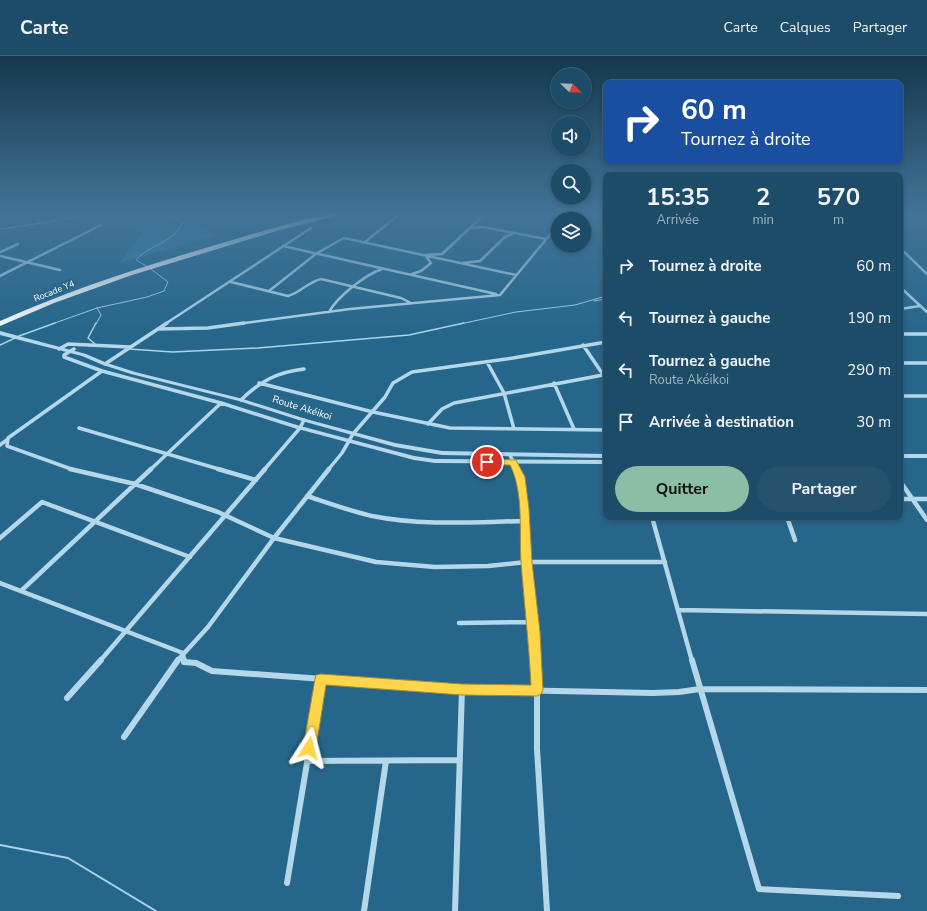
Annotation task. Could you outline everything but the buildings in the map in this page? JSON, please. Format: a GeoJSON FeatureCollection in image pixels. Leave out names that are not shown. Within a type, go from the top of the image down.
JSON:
{"type":"FeatureCollection","features":[{"type":"Feature","properties":{"kind":"highway","name":"Rocade Y4"},"geometry":{"type":"LineString","coordinates":[[159,262],[190,252]]}},
{"type":"Feature","properties":{"kind":"highway","name":"Rocade Y4"},"geometry":{"type":"LineString","coordinates":[[0,317],[80,284],[194,252]]}},
{"type":"Feature","properties":{"kind":"highway","name":"Rocade Y4"},"geometry":{"type":"LineString","coordinates":[[0,324],[53,300],[125,272]]}},
{"type":"Feature","properties":{"kind":"street"},"geometry":{"type":"LineString","coordinates":[[0,276],[48,252]]}},
{"type":"Feature","properties":{"kind":"street"},"geometry":{"type":"LineString","coordinates":[[105,364],[274,252]]}},
{"type":"Feature","properties":{"kind":"street"},"geometry":{"type":"LineString","coordinates":[[312,252],[500,295]]}},
{"type":"Feature","properties":{"kind":"street"},"geometry":{"type":"LineString","coordinates":[[411,252],[516,275]]}},
{"type":"Feature","properties":{"kind":"street"},"geometry":{"type":"LineString","coordinates":[[425,255],[442,254],[444,252]]}},
{"type":"Feature","properties":{"kind":"street"},"geometry":{"type":"LineString","coordinates":[[459,263],[480,261],[489,252]]}},
{"type":"Feature","properties":{"kind":"street"},"geometry":{"type":"LineString","coordinates":[[158,329],[208,328],[330,312],[500,295],[535,252]]}},
{"type":"Feature","properties":{"kind":"street"},"geometry":{"type":"LineString","coordinates":[[904,252],[927,274]]}},
{"type":"Feature","properties":{"kind":"street"},"geometry":{"type":"LineString","coordinates":[[269,291],[317,253]]}},
{"type":"Feature","properties":{"kind":"street"},"geometry":{"type":"LineString","coordinates":[[408,274],[421,271],[431,263],[425,255]]}},
{"type":"Feature","properties":{"kind":"street"},"geometry":{"type":"LineString","coordinates":[[0,256],[60,270]]}},
{"type":"Feature","properties":{"kind":"street"},"geometry":{"type":"LineString","coordinates":[[330,312],[332,305],[354,287],[375,271],[385,268]]}},
{"type":"Feature","properties":{"kind":"street"},"geometry":{"type":"LineString","coordinates":[[231,282],[283,296],[293,295],[314,281],[321,279],[401,298],[411,303]]}},
{"type":"Feature","properties":{"kind":"street"},"geometry":{"type":"LineString","coordinates":[[903,290],[927,312]]}},
{"type":"Feature","properties":{"kind":"street"},"geometry":{"type":"LineString","coordinates":[[903,309],[927,308]]}},
{"type":"Feature","properties":{"kind":"street","name":"Route Akéikoi"},"geometry":{"type":"LineString","coordinates":[[0,333],[29,342],[59,349],[71,350],[105,364],[144,376],[241,400],[414,458],[435,462],[603,462]]}},
{"type":"Feature","properties":{"kind":"street"},"geometry":{"type":"LineString","coordinates":[[903,334],[927,334]]}},
{"type":"Feature","properties":{"kind":"street"},"geometry":{"type":"LineString","coordinates":[[124,737],[183,653],[208,627],[274,538],[342,453],[351,437],[385,397],[393,383],[410,372],[487,362],[603,342]]}},
{"type":"Feature","properties":{"kind":"street"},"geometry":{"type":"LineString","coordinates":[[59,349],[68,344],[130,347]]}},
{"type":"Feature","properties":{"kind":"street"},"geometry":{"type":"LineString","coordinates":[[428,424],[434,416],[446,406],[603,374],[583,345]]}},
{"type":"Feature","properties":{"kind":"street"},"geometry":{"type":"LineString","coordinates":[[71,350],[64,355],[64,357],[102,371],[221,403],[300,428]]}},
{"type":"Feature","properties":{"kind":"street"},"geometry":{"type":"LineString","coordinates":[[487,362],[504,393],[514,429]]}},
{"type":"Feature","properties":{"kind":"street"},"geometry":{"type":"LineString","coordinates":[[903,364],[927,363]]}},
{"type":"Feature","properties":{"kind":"street"},"geometry":{"type":"LineString","coordinates":[[241,400],[259,383],[278,373],[304,369]]}},
{"type":"Feature","properties":{"kind":"street"},"geometry":{"type":"LineString","coordinates":[[0,444],[102,371]]}},
{"type":"Feature","properties":{"kind":"street"},"geometry":{"type":"LineString","coordinates":[[259,383],[373,412],[454,428],[603,430]]}},
{"type":"Feature","properties":{"kind":"street"},"geometry":{"type":"LineString","coordinates":[[554,383],[574,429]]}},
{"type":"Feature","properties":{"kind":"street"},"geometry":{"type":"LineString","coordinates":[[903,396],[927,396]]}},
{"type":"Feature","properties":{"kind":"street"},"geometry":{"type":"LineString","coordinates":[[21,591],[221,403]]}},
{"type":"Feature","properties":{"kind":"street"},"geometry":{"type":"LineString","coordinates":[[67,698],[226,516],[300,428],[304,420]]}},
{"type":"Feature","properties":{"kind":"street"},"geometry":{"type":"LineString","coordinates":[[79,428],[256,480]]}},
{"type":"Feature","properties":{"kind":"street","name":"Route Akéikoi"},"geometry":{"type":"LineString","coordinates":[[300,428],[427,452],[603,456]]}},
{"type":"Feature","properties":{"kind":"street"},"geometry":{"type":"LineString","coordinates":[[8,438],[6,446],[70,469],[134,484],[226,516],[274,538],[376,562],[435,567],[488,566],[526,562],[665,562]]}},
{"type":"Feature","properties":{"kind":"street"},"geometry":{"type":"LineString","coordinates":[[510,455],[521,477],[525,520],[526,562],[533,622],[537,690],[536,749],[547,911]]}},
{"type":"Feature","properties":{"kind":"street"},"geometry":{"type":"LineString","coordinates":[[903,456],[927,456]]}},
{"type":"Feature","properties":{"kind":"street"},"geometry":{"type":"LineString","coordinates":[[903,485],[927,520]]}},
{"type":"Feature","properties":{"kind":"street"},"geometry":{"type":"LineString","coordinates":[[307,496],[371,516],[403,520],[476,522],[525,520]]}},
{"type":"Feature","properties":{"kind":"street"},"geometry":{"type":"LineString","coordinates":[[903,499],[927,499]]}},
{"type":"Feature","properties":{"kind":"street"},"geometry":{"type":"LineString","coordinates":[[0,538],[42,502],[190,557]]}},
{"type":"Feature","properties":{"kind":"street"},"geometry":{"type":"LineString","coordinates":[[653,520],[700,689],[759,889],[898,896]]}},
{"type":"Feature","properties":{"kind":"street"},"geometry":{"type":"LineString","coordinates":[[788,520],[795,540]]}},
{"type":"Feature","properties":{"kind":"street"},"geometry":{"type":"LineString","coordinates":[[0,583],[183,653]]}},
{"type":"Feature","properties":{"kind":"street"},"geometry":{"type":"LineString","coordinates":[[678,610],[927,614]]}},
{"type":"Feature","properties":{"kind":"street"},"geometry":{"type":"LineString","coordinates":[[459,623],[533,622]]}},
{"type":"Feature","properties":{"kind":"street"},"geometry":{"type":"LineString","coordinates":[[183,653],[184,662],[196,663],[212,671],[462,689],[653,693],[679,692],[700,689],[927,690]]}},
{"type":"Feature","properties":{"kind":"street"},"geometry":{"type":"LineString","coordinates":[[287,883],[321,679]]}},
{"type":"Feature","properties":{"kind":"street"},"geometry":{"type":"LineString","coordinates":[[455,911],[462,689]]}},
{"type":"Feature","properties":{"kind":"street"},"geometry":{"type":"LineString","coordinates":[[307,762],[460,760]]}},
{"type":"Feature","properties":{"kind":"street"},"geometry":{"type":"LineString","coordinates":[[364,911],[386,761]]}},
{"type":"Feature","properties":{"kind":"shaded area"},"geometry":{"type":"Polygon","coordinates":[[[127,252],[158,252],[119,263],[127,252]]]}},
{"type":"Feature","properties":{"kind":"waterway"},"geometry":{"type":"LineString","coordinates":[[146,252],[136,260],[148,267]]}},
{"type":"Feature","properties":{"kind":"waterway"},"geometry":{"type":"LineString","coordinates":[[97,308],[147,297],[164,291],[168,282],[151,269]]}},
{"type":"Feature","properties":{"kind":"waterway"},"geometry":{"type":"LineString","coordinates":[[460,324],[516,312],[575,305],[603,297]]}},
{"type":"Feature","properties":{"kind":"waterway"},"geometry":{"type":"LineString","coordinates":[[594,301],[603,300]]}},
{"type":"Feature","properties":{"kind":"waterway"},"geometry":{"type":"LineString","coordinates":[[52,324],[97,308]]}},
{"type":"Feature","properties":{"kind":"waterway"},"geometry":{"type":"LineString","coordinates":[[96,324],[101,315],[97,308]]}},
{"type":"Feature","properties":{"kind":"waterway"},"geometry":{"type":"LineString","coordinates":[[19,336],[55,323]]}},
{"type":"Feature","properties":{"kind":"waterway"},"geometry":{"type":"LineString","coordinates":[[95,344],[88,338],[96,323]]}},
{"type":"Feature","properties":{"kind":"waterway"},"geometry":{"type":"LineString","coordinates":[[129,349],[173,352],[258,348],[409,335],[464,323]]}},
{"type":"Feature","properties":{"kind":"waterway"},"geometry":{"type":"LineString","coordinates":[[0,345],[15,338]]}},
{"type":"Feature","properties":{"kind":"waterway"},"geometry":{"type":"LineString","coordinates":[[0,845],[68,858],[156,911]]}},
{"type":"Feature","properties":{"kind":"route"},"geometry":{"type":"LineString","coordinates":[[309,748],[321,679],[462,689],[537,690],[534,632],[526,562],[521,477],[513,462],[487,462]]}}]}
